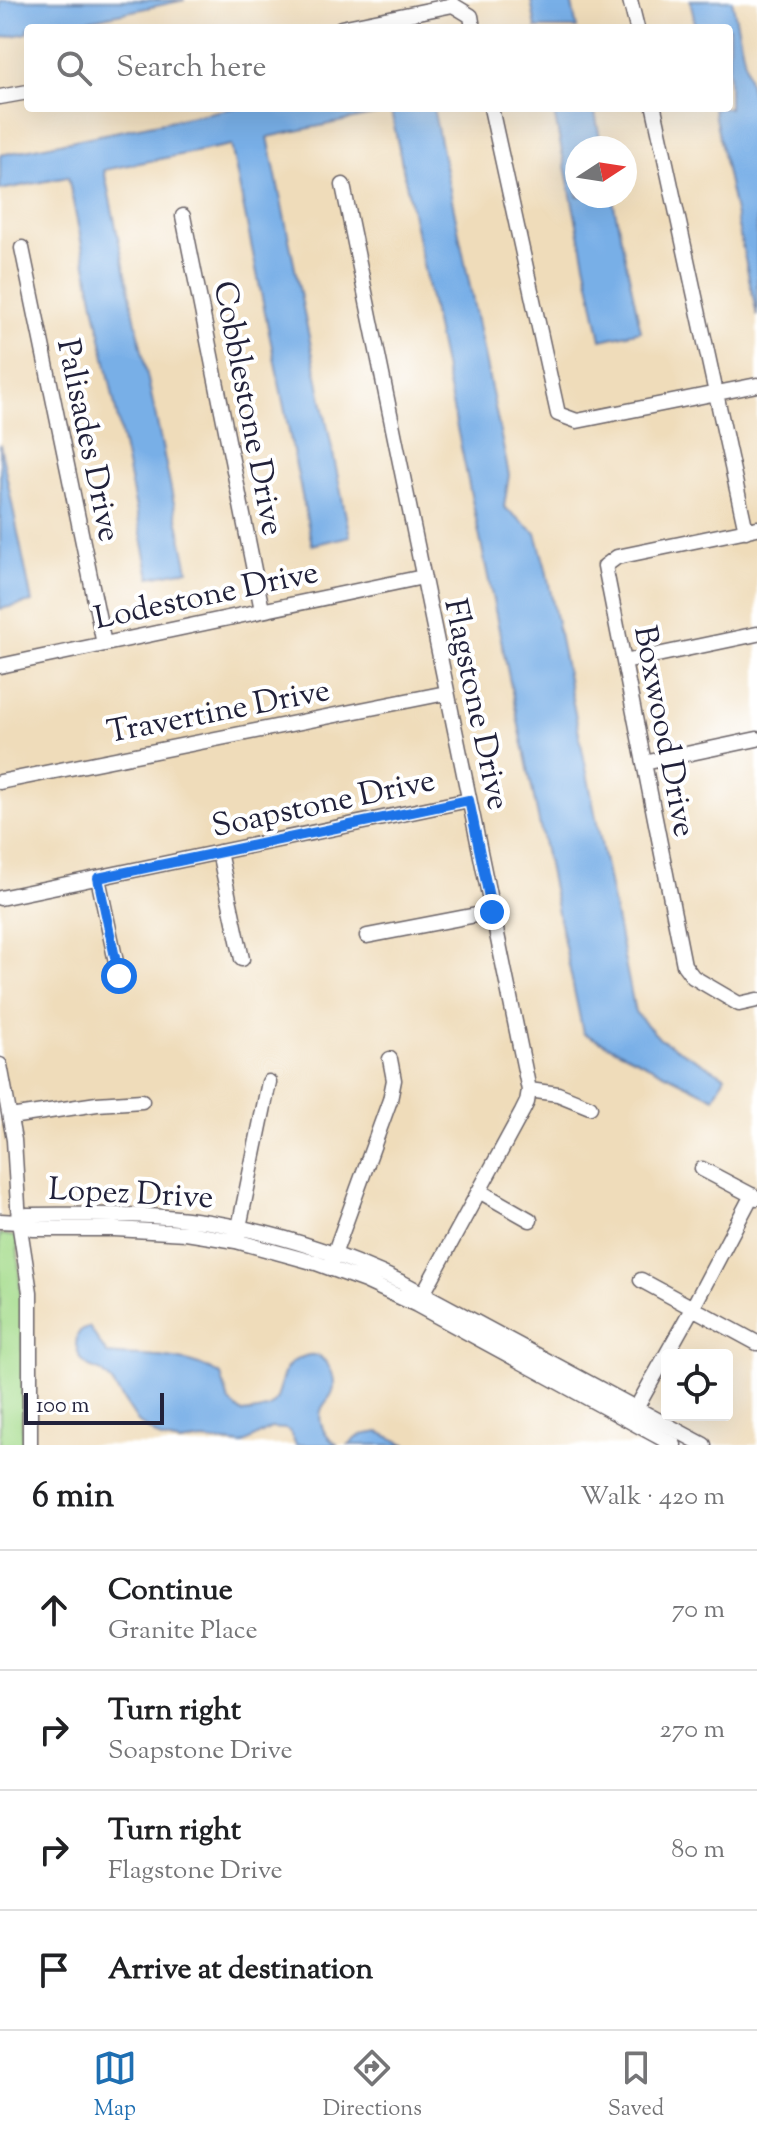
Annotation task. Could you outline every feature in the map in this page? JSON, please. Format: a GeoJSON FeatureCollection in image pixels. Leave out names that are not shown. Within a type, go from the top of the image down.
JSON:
{"type":"FeatureCollection","features":[{"type":"Feature","properties":{"kind":"street"},"geometry":{"type":"LineString","coordinates":[[630,0],[636,24]]}},
{"type":"Feature","properties":{"kind":"street"},"geometry":{"type":"LineString","coordinates":[[360,24],[453,5],[471,16],[472,24]]}},
{"type":"Feature","properties":{"kind":"street"},"geometry":{"type":"LineString","coordinates":[[0,97],[24,93]]}},
{"type":"Feature","properties":{"kind":"street"},"geometry":{"type":"LineString","coordinates":[[492,112],[558,414],[577,421],[757,385]]}},
{"type":"Feature","properties":{"kind":"street"},"geometry":{"type":"LineString","coordinates":[[655,112],[716,394],[751,530]]}},
{"type":"Feature","properties":{"kind":"street","name":"Flagstone Drive"},"geometry":{"type":"LineString","coordinates":[[343,185],[529,1090]]}},
{"type":"Feature","properties":{"kind":"street","name":"Cobblestone Drive"},"geometry":{"type":"LineString","coordinates":[[183,216],[262,610]]}},
{"type":"Feature","properties":{"kind":"street","name":"Palisades Drive"},"geometry":{"type":"LineString","coordinates":[[22,248],[104,644]]}},
{"type":"Feature","properties":{"kind":"street","name":"Boxwood Drive"},"geometry":{"type":"LineString","coordinates":[[751,530],[617,557],[605,566],[684,965],[693,977],[739,1004],[757,1000]]}},
{"type":"Feature","properties":{"kind":"street","name":"Lodestone Drive"},"geometry":{"type":"LineString","coordinates":[[0,666],[423,577]]}},
{"type":"Feature","properties":{"kind":"street"},"geometry":{"type":"LineString","coordinates":[[624,662],[757,634]]}},
{"type":"Feature","properties":{"kind":"street","name":"Travertine Drive"},"geometry":{"type":"LineString","coordinates":[[0,782],[446,693]]}},
{"type":"Feature","properties":{"kind":"street"},"geometry":{"type":"LineString","coordinates":[[644,763],[757,739]]}},
{"type":"Feature","properties":{"kind":"street","name":"Soapstone Drive"},"geometry":{"type":"LineString","coordinates":[[0,898],[469,800]]}},
{"type":"Feature","properties":{"kind":"street"},"geometry":{"type":"LineString","coordinates":[[219,852],[242,959]]}},
{"type":"Feature","properties":{"kind":"street"},"geometry":{"type":"LineString","coordinates":[[98,878],[119,976]]}},
{"type":"Feature","properties":{"kind":"street"},"geometry":{"type":"LineString","coordinates":[[367,936],[492,912]]}},
{"type":"Feature","properties":{"kind":"street"},"geometry":{"type":"LineString","coordinates":[[332,1261],[390,1100],[394,1080],[390,1059]]}},
{"type":"Feature","properties":{"kind":"street"},"geometry":{"type":"LineString","coordinates":[[0,1065],[10,1117],[19,1222],[30,1292],[30,1445]]}},
{"type":"Feature","properties":{"kind":"street"},"geometry":{"type":"LineString","coordinates":[[238,1235],[269,1082]]}},
{"type":"Feature","properties":{"kind":"street"},"geometry":{"type":"LineString","coordinates":[[420,1299],[525,1107],[529,1090],[558,1094],[590,1107]]}},
{"type":"Feature","properties":{"kind":"street"},"geometry":{"type":"LineString","coordinates":[[10,1117],[97,1104],[142,1101]]}},
{"type":"Feature","properties":{"kind":"street"},"geometry":{"type":"LineString","coordinates":[[633,1415],[754,1197],[702,1169]]}},
{"type":"Feature","properties":{"kind":"street"},"geometry":{"type":"LineString","coordinates":[[479,1191],[530,1220]]}},
{"type":"Feature","properties":{"kind":"street","name":"Lopez Drive"},"geometry":{"type":"LineString","coordinates":[[0,1221],[19,1222],[33,1229],[238,1235],[332,1261],[365,1281],[420,1299],[633,1415],[704,1445]]}},
{"type":"Feature","properties":{"kind":"street"},"geometry":{"type":"LineString","coordinates":[[641,1280],[757,1343]]}},
{"type":"Feature","properties":{"kind":"street","name":"Lopez Drive"},"geometry":{"type":"LineString","coordinates":[[633,1415],[674,1445]]}},
{"type":"Feature","properties":{"kind":"green space"},"geometry":{"type":"Polygon","coordinates":[[[0,1234],[17,1237],[22,1316],[22,1445],[0,1445],[0,1234]]]}},
{"type":"Feature","properties":{"kind":"water"},"geometry":{"type":"Polygon","coordinates":[[[185,0],[69,24],[24,24],[24,34],[0,38],[0,1],[185,0]]]}},
{"type":"Feature","properties":{"kind":"water"},"geometry":{"type":"Polygon","coordinates":[[[531,0],[571,0],[576,24],[535,24],[531,0]]]}},
{"type":"Feature","properties":{"kind":"water"},"geometry":{"type":"Polygon","coordinates":[[[690,0],[732,0],[757,120],[757,316],[714,112],[733,112],[733,24],[695,24],[690,0]]]}},
{"type":"Feature","properties":{"kind":"water"},"geometry":{"type":"Polygon","coordinates":[[[213,112],[386,112],[268,137],[350,536],[312,545],[231,145],[104,170],[188,570],[150,577],[68,177],[0,190],[0,155],[213,112]]]}},
{"type":"Feature","properties":{"kind":"water"},"geometry":{"type":"Polygon","coordinates":[[[391,112],[434,112],[509,475],[504,507],[536,533],[546,569],[635,1012],[660,1039],[725,1076],[714,1098],[583,1033],[391,112]]]}},
{"type":"Feature","properties":{"kind":"water"},"geometry":{"type":"Polygon","coordinates":[[[554,112],[595,112],[600,136],[565,136],[565,166],[554,112]]]}},
{"type":"Feature","properties":{"kind":"water"},"geometry":{"type":"Polygon","coordinates":[[[574,208],[615,208],[641,331],[601,340],[574,208]]]}},
{"type":"Feature","properties":{"kind":"water"},"geometry":{"type":"Polygon","coordinates":[[[0,444],[32,602],[0,609],[0,444]]]}},
{"type":"Feature","properties":{"kind":"water"},"geometry":{"type":"Polygon","coordinates":[[[89,1327],[107,1354],[179,1360],[221,1375],[229,1401],[242,1413],[272,1405],[288,1366],[305,1356],[317,1356],[327,1363],[334,1381],[333,1393],[320,1413],[321,1424],[326,1434],[338,1445],[296,1445],[290,1431],[271,1428],[243,1444],[203,1440],[180,1443],[161,1439],[138,1422],[102,1372],[80,1359],[77,1336],[89,1327]]]}},
{"type":"Feature","properties":{"kind":"water"},"geometry":{"type":"Polygon","coordinates":[[[379,1432],[407,1445],[348,1445],[361,1435],[379,1432]]]}},
{"type":"Feature","properties":{"kind":"route"},"geometry":{"type":"LineString","coordinates":[[119,976],[98,878],[469,800],[492,912]]}}]}
